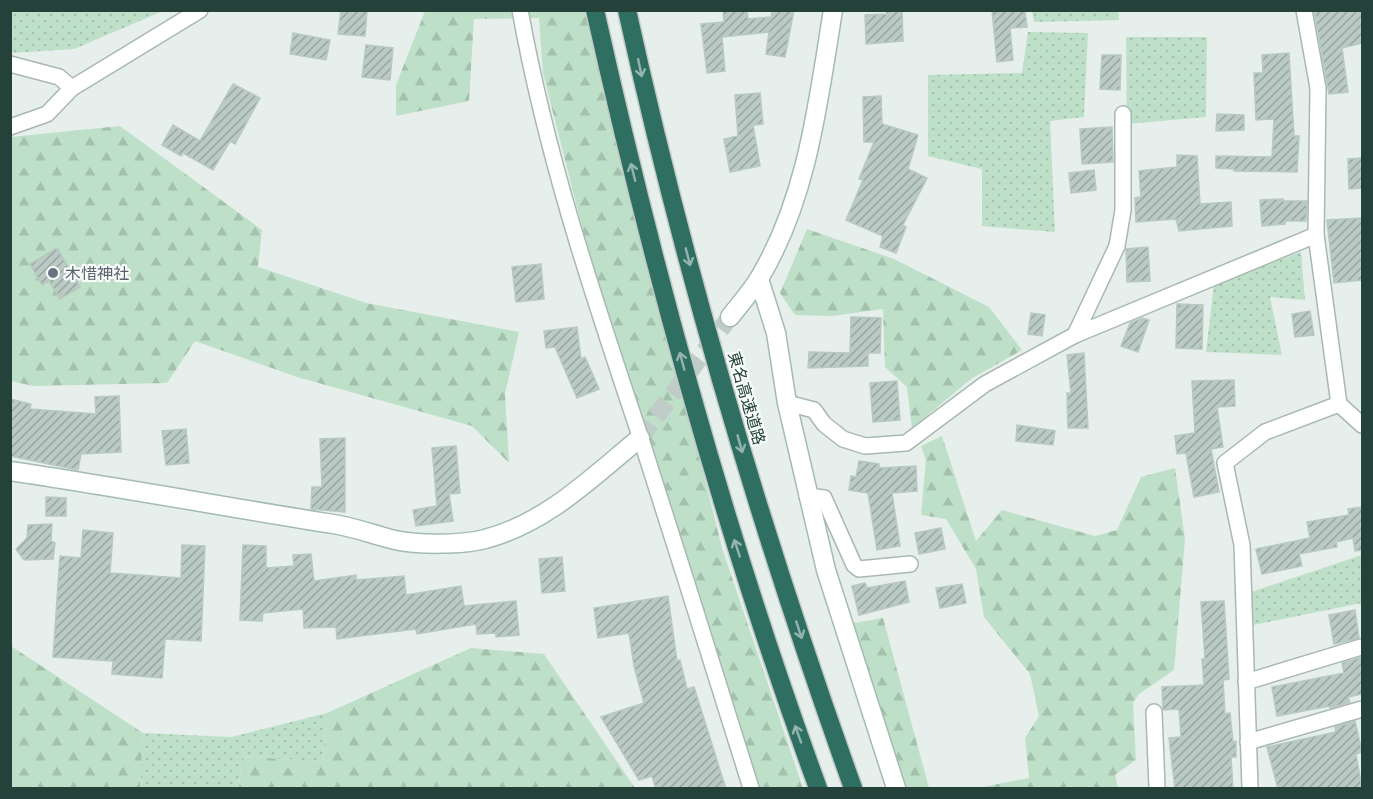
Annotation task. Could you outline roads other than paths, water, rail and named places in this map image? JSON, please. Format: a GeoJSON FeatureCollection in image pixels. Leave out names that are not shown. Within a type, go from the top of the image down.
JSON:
{"type":"FeatureCollection","features":[{"type":"Feature","properties":{"kind":"highway"},"geometry":{"type":"LineString","coordinates":[[595,10],[648,231],[725,511],[818,789]]}},
{"type":"Feature","properties":{"kind":"highway","name":"東名高速道路"},"geometry":{"type":"LineString","coordinates":[[627,10],[654,132],[759,509],[853,789]]}},
{"type":"Feature","properties":{"kind":"street"},"geometry":{"type":"LineString","coordinates":[[10,127],[47,114],[72,88],[200,10]]}},
{"type":"Feature","properties":{"kind":"street"},"geometry":{"type":"LineString","coordinates":[[520,10],[534,91],[595,307],[640,438],[751,789]]}},
{"type":"Feature","properties":{"kind":"street"},"geometry":{"type":"LineString","coordinates":[[730,317],[759,279],[782,234],[802,177],[833,10]]}},
{"type":"Feature","properties":{"kind":"street"},"geometry":{"type":"LineString","coordinates":[[1304,10],[1318,88],[1316,235],[1339,404],[1362,425]]}},
{"type":"Feature","properties":{"kind":"street"},"geometry":{"type":"LineString","coordinates":[[10,64],[59,77],[72,88]]}},
{"type":"Feature","properties":{"kind":"street"},"geometry":{"type":"LineString","coordinates":[[1075,335],[1117,246],[1123,210],[1123,114]]}},
{"type":"Feature","properties":{"kind":"street"},"geometry":{"type":"LineString","coordinates":[[787,403],[814,410],[824,424],[843,439],[865,446],[906,443],[985,384],[1075,335],[1316,235]]}},
{"type":"Feature","properties":{"kind":"street"},"geometry":{"type":"LineString","coordinates":[[759,279],[776,333],[787,403],[807,496],[829,581],[896,789]]}},
{"type":"Feature","properties":{"kind":"street"},"geometry":{"type":"LineString","coordinates":[[1250,789],[1242,545],[1225,463],[1265,432],[1339,404]]}},
{"type":"Feature","properties":{"kind":"street"},"geometry":{"type":"LineString","coordinates":[[10,471],[150,492],[274,516],[336,524],[398,541],[455,542],[485,539],[548,513],[640,438]]}},
{"type":"Feature","properties":{"kind":"street"},"geometry":{"type":"LineString","coordinates":[[807,496],[824,498],[854,565],[859,569],[910,564]]}},
{"type":"Feature","properties":{"kind":"street"},"geometry":{"type":"LineString","coordinates":[[1246,682],[1361,647]]}},
{"type":"Feature","properties":{"kind":"street"},"geometry":{"type":"LineString","coordinates":[[1248,742],[1362,710]]}},
{"type":"Feature","properties":{"kind":"street"},"geometry":{"type":"LineString","coordinates":[[1154,712],[1157,789]]}},
{"type":"Feature","properties":{"kind":"tunnel"},"geometry":{"type":"LineString","coordinates":[[640,438],[730,317]]}},
{"type":"Feature","properties":{"kind":"place","name":"木惜神社"},"geometry":{"type":"Point","coordinates":[53,273]}}]}
